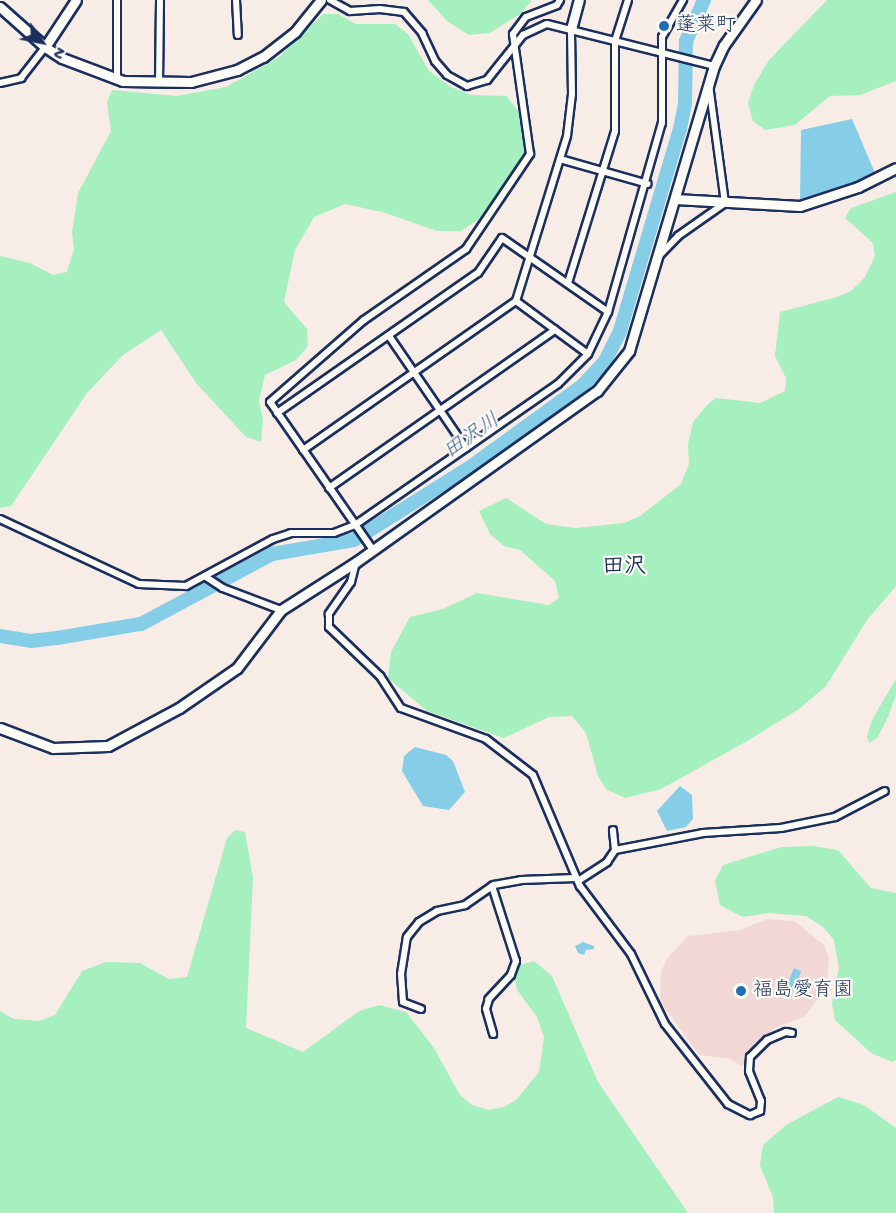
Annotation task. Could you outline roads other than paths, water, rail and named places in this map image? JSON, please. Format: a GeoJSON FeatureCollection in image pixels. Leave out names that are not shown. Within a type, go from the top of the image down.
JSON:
{"type":"FeatureCollection","features":[{"type":"Feature","properties":{"kind":"street"},"geometry":{"type":"LineString","coordinates":[[0,83],[21,78],[76,0]]}},
{"type":"Feature","properties":{"kind":"street"},"geometry":{"type":"LineString","coordinates":[[117,0],[117,79]]}},
{"type":"Feature","properties":{"kind":"street"},"geometry":{"type":"LineString","coordinates":[[159,84],[160,0]]}},
{"type":"Feature","properties":{"kind":"street"},"geometry":{"type":"LineString","coordinates":[[236,0],[238,35]]}},
{"type":"Feature","properties":{"kind":"street"},"geometry":{"type":"LineString","coordinates":[[0,7],[45,47],[62,58],[117,79],[159,84],[208,79],[249,65],[286,40],[321,0]]}},
{"type":"Feature","properties":{"kind":"street"},"geometry":{"type":"LineString","coordinates":[[330,0],[350,11],[380,9],[404,12],[422,33],[435,61],[447,75],[467,86],[487,81],[514,45],[538,25],[571,29],[714,66]]}},
{"type":"Feature","properties":{"kind":"street"},"geometry":{"type":"LineString","coordinates":[[373,550],[270,402],[279,390],[364,320],[462,253],[522,169],[530,154],[530,140],[513,34],[519,24],[560,0]]}},
{"type":"Feature","properties":{"kind":"street"},"geometry":{"type":"LineString","coordinates":[[303,450],[516,301],[572,113],[571,29],[579,0]]}},
{"type":"Feature","properties":{"kind":"street"},"geometry":{"type":"LineString","coordinates":[[568,283],[617,118],[615,41],[628,0]]}},
{"type":"Feature","properties":{"kind":"street"},"geometry":{"type":"LineString","coordinates":[[0,519],[139,584],[186,586],[209,579],[273,539],[291,533],[334,533],[355,525],[558,384],[588,354],[608,312],[648,184],[662,123],[660,51],[666,26],[683,0]]}},
{"type":"Feature","properties":{"kind":"street"},"geometry":{"type":"LineString","coordinates":[[0,728],[53,748],[94,747],[117,742],[220,682],[237,668],[281,610],[356,562],[570,412],[609,379],[629,351],[714,66],[724,45],[756,0]]}},
{"type":"Feature","properties":{"kind":"street"},"geometry":{"type":"LineString","coordinates":[[709,83],[725,203]]}},
{"type":"Feature","properties":{"kind":"street"},"geometry":{"type":"LineString","coordinates":[[560,159],[648,184]]}},
{"type":"Feature","properties":{"kind":"street"},"geometry":{"type":"LineString","coordinates":[[675,199],[800,206],[839,194],[896,168]]}},
{"type":"Feature","properties":{"kind":"street"},"geometry":{"type":"LineString","coordinates":[[657,257],[678,236],[725,203]]}},
{"type":"Feature","properties":{"kind":"street"},"geometry":{"type":"LineString","coordinates":[[277,413],[478,273],[502,238],[530,254],[608,312]]}},
{"type":"Feature","properties":{"kind":"street"},"geometry":{"type":"LineString","coordinates":[[516,301],[588,354]]}},
{"type":"Feature","properties":{"kind":"street"},"geometry":{"type":"LineString","coordinates":[[329,488],[555,330]]}},
{"type":"Feature","properties":{"kind":"street"},"geometry":{"type":"LineString","coordinates":[[389,336],[466,448]]}},
{"type":"Feature","properties":{"kind":"street"},"geometry":{"type":"LineString","coordinates":[[356,562],[351,582],[329,614],[329,627],[375,671],[401,708],[486,739],[527,767],[539,784],[577,879],[631,954],[665,1024],[735,1109],[750,1115],[760,1111],[761,1101],[749,1071],[750,1057],[767,1040],[786,1032],[792,1033]]}},
{"type":"Feature","properties":{"kind":"street"},"geometry":{"type":"LineString","coordinates":[[209,579],[223,588],[281,610]]}},
{"type":"Feature","properties":{"kind":"street"},"geometry":{"type":"LineString","coordinates":[[615,850],[704,833],[781,828],[835,817],[885,791]]}},
{"type":"Feature","properties":{"kind":"street"},"geometry":{"type":"LineString","coordinates":[[421,1009],[403,1002],[402,994],[404,950],[411,928],[437,911],[465,905],[492,886],[521,880],[577,879],[607,862],[615,850],[613,830]]}},
{"type":"Feature","properties":{"kind":"street"},"geometry":{"type":"LineString","coordinates":[[492,886],[516,961],[511,975],[489,999],[486,1009],[493,1034]]}},
{"type":"Feature","properties":{"kind":"water"},"geometry":{"type":"Polygon","coordinates":[[[852,119],[875,173],[832,193],[800,199],[801,130],[852,119]]]}},
{"type":"Feature","properties":{"kind":"water"},"geometry":{"type":"Polygon","coordinates":[[[415,747],[446,755],[453,761],[465,792],[449,810],[423,806],[402,771],[404,756],[415,747]]]}},
{"type":"Feature","properties":{"kind":"water"},"geometry":{"type":"Polygon","coordinates":[[[680,786],[692,795],[693,819],[686,827],[667,831],[657,811],[680,786]]]}},
{"type":"Feature","properties":{"kind":"water"},"geometry":{"type":"Polygon","coordinates":[[[583,942],[594,946],[594,949],[586,950],[584,955],[578,953],[575,946],[583,942]]]}},
{"type":"Feature","properties":{"kind":"water"},"geometry":{"type":"Polygon","coordinates":[[[794,968],[801,971],[792,992],[785,989],[794,968]]]}},
{"type":"Feature","properties":{"kind":"waterway","name":"田沢川"},"geometry":{"type":"LineString","coordinates":[[0,636],[31,641],[141,624],[272,554],[354,540],[469,468],[582,386],[605,361],[620,331],[680,129],[685,104],[686,41],[704,0]]}},
{"type":"Feature","properties":{"kind":"place","name":"蓬莱町"},"geometry":{"type":"Point","coordinates":[664,26]}},
{"type":"Feature","properties":{"kind":"place","name":"福島愛育園"},"geometry":{"type":"Point","coordinates":[741,991]}},
{"type":"Feature","properties":{"kind":"district","name":"田沢"},"geometry":{"type":"Point","coordinates":[624,569]}}]}
